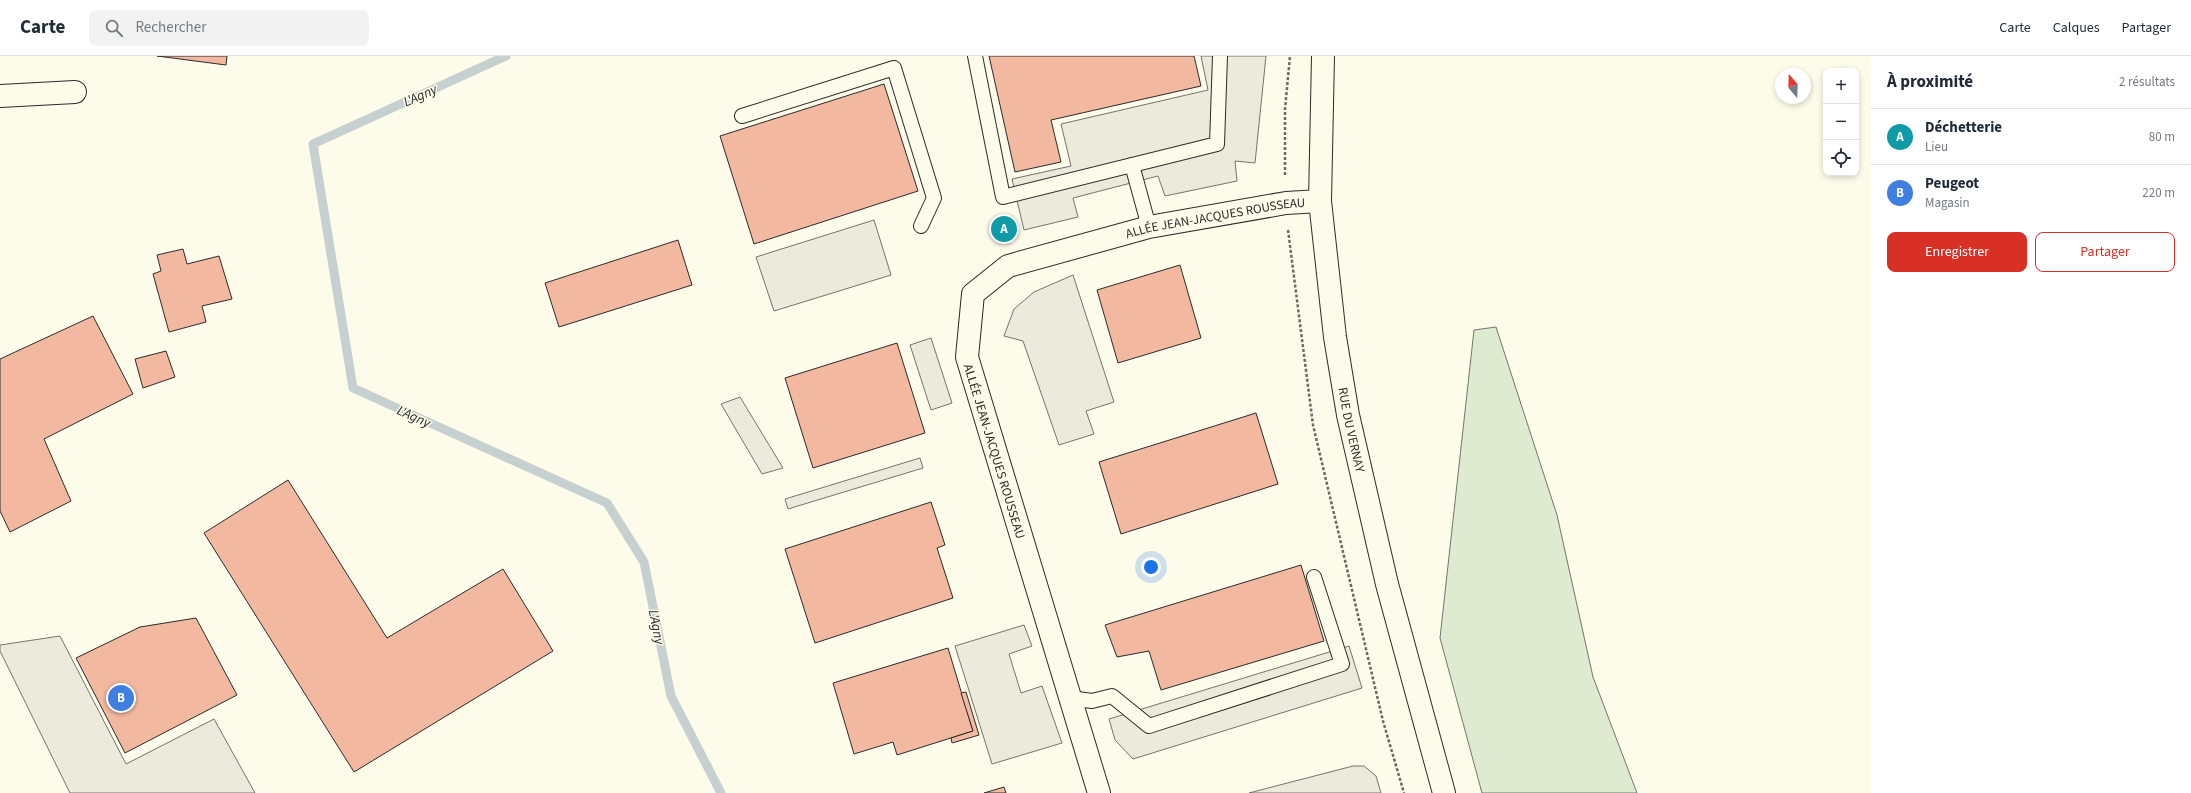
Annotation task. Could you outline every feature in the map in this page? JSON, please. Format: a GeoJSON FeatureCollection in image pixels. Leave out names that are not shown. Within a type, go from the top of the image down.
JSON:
{"type":"FeatureCollection","features":[{"type":"Feature","properties":{"kind":"street","name":"RUE DU VERNAY"},"geometry":{"type":"LineString","coordinates":[[1323,56],[1320,201],[1335,337],[1348,415],[1387,584],[1444,793]]}},
{"type":"Feature","properties":{"kind":"street"},"geometry":{"type":"LineString","coordinates":[[0,96],[75,92]]}},
{"type":"Feature","properties":{"kind":"street","name":"ALLÉE JEAN-JACQUES ROUSSEAU"},"geometry":{"type":"LineString","coordinates":[[1099,793],[967,357],[973,294],[1008,266],[1149,227],[1286,203],[1320,201]]}},
{"type":"Feature","properties":{"kind":"lane"},"geometry":{"type":"LineString","coordinates":[[975,56],[1003,197],[1217,144],[1220,56]]}},
{"type":"Feature","properties":{"kind":"lane"},"geometry":{"type":"LineString","coordinates":[[742,116],[894,68],[934,198],[921,226]]}},
{"type":"Feature","properties":{"kind":"lane"},"geometry":{"type":"LineString","coordinates":[[1132,165],[1149,227]]}},
{"type":"Feature","properties":{"kind":"lane"},"geometry":{"type":"LineString","coordinates":[[1070,698],[1092,701],[1112,696],[1149,726],[1342,664],[1314,577]]}},
{"type":"Feature","properties":{"kind":"green space"},"geometry":{"type":"Polygon","coordinates":[[[1496,327],[1557,515],[1593,677],[1637,793],[1482,793],[1440,638],[1474,330],[1496,327]]]}},
{"type":"Feature","properties":{"kind":"shaded area"},"geometry":{"type":"Polygon","coordinates":[[[1201,56],[1266,56],[1255,163],[1235,161],[1237,181],[1165,196],[1158,176],[1073,198],[1078,217],[1024,230],[1012,179],[1071,166],[1061,124],[1208,90],[1201,56]]]}},
{"type":"Feature","properties":{"kind":"shaded area"},"geometry":{"type":"Polygon","coordinates":[[[874,220],[891,275],[774,311],[756,257],[874,220]]]}},
{"type":"Feature","properties":{"kind":"shaded area"},"geometry":{"type":"Polygon","coordinates":[[[1073,275],[1114,402],[1086,411],[1094,434],[1059,445],[1023,341],[1004,336],[1014,309],[1034,292],[1073,275]]]}},
{"type":"Feature","properties":{"kind":"shaded area"},"geometry":{"type":"Polygon","coordinates":[[[931,338],[952,403],[931,410],[910,345],[931,338]]]}},
{"type":"Feature","properties":{"kind":"shaded area"},"geometry":{"type":"Polygon","coordinates":[[[740,397],[783,468],[762,474],[721,404],[740,397]]]}},
{"type":"Feature","properties":{"kind":"shaded area"},"geometry":{"type":"Polygon","coordinates":[[[920,458],[923,468],[788,509],[785,499],[920,458]]]}},
{"type":"Feature","properties":{"kind":"shaded area"},"geometry":{"type":"Polygon","coordinates":[[[1024,625],[1032,646],[1009,654],[1021,693],[1042,686],[1062,743],[992,764],[955,646],[1024,625]]]}},
{"type":"Feature","properties":{"kind":"shaded area"},"geometry":{"type":"Polygon","coordinates":[[[60,636],[126,764],[214,719],[255,793],[70,793],[0,651],[0,645],[60,636]]]}},
{"type":"Feature","properties":{"kind":"shaded area"},"geometry":{"type":"Polygon","coordinates":[[[1349,646],[1362,688],[1133,759],[1115,740],[1109,719],[1349,646]]]}},
{"type":"Feature","properties":{"kind":"shaded area"},"geometry":{"type":"Polygon","coordinates":[[[1353,766],[1364,766],[1376,776],[1381,793],[1249,793],[1353,766]]]}},
{"type":"Feature","properties":{"kind":"building"},"geometry":{"type":"Polygon","coordinates":[[[157,56],[227,56],[226,65],[157,56]]]}},
{"type":"Feature","properties":{"kind":"building"},"geometry":{"type":"Polygon","coordinates":[[[989,56],[1194,56],[1201,86],[1051,120],[1061,162],[1015,172],[989,56]]]}},
{"type":"Feature","properties":{"kind":"building"},"geometry":{"type":"Polygon","coordinates":[[[884,84],[918,191],[754,244],[720,136],[884,84]]]}},
{"type":"Feature","properties":{"kind":"building"},"geometry":{"type":"Polygon","coordinates":[[[1010,221],[1014,232],[997,237],[994,226],[1010,221]]]}},
{"type":"Feature","properties":{"kind":"building"},"geometry":{"type":"Polygon","coordinates":[[[678,240],[692,285],[559,327],[545,283],[678,240]]]}},
{"type":"Feature","properties":{"kind":"building"},"geometry":{"type":"Polygon","coordinates":[[[183,249],[187,264],[219,256],[232,299],[202,306],[206,322],[169,332],[153,274],[161,271],[157,255],[183,249]]]}},
{"type":"Feature","properties":{"kind":"building"},"geometry":{"type":"Polygon","coordinates":[[[1180,265],[1201,338],[1118,363],[1097,290],[1180,265]]]}},
{"type":"Feature","properties":{"kind":"building"},"geometry":{"type":"Polygon","coordinates":[[[93,316],[133,394],[44,439],[71,501],[10,532],[0,511],[0,359],[93,316]]]}},
{"type":"Feature","properties":{"kind":"building"},"geometry":{"type":"Polygon","coordinates":[[[897,343],[925,433],[813,468],[785,378],[897,343]]]}},
{"type":"Feature","properties":{"kind":"building"},"geometry":{"type":"Polygon","coordinates":[[[166,351],[175,377],[143,388],[135,359],[166,351]]]}},
{"type":"Feature","properties":{"kind":"building"},"geometry":{"type":"Polygon","coordinates":[[[1256,413],[1278,484],[1121,534],[1099,462],[1256,413]]]}},
{"type":"Feature","properties":{"kind":"building"},"geometry":{"type":"Polygon","coordinates":[[[288,480],[387,638],[503,569],[553,651],[354,772],[204,533],[288,480]]]}},
{"type":"Feature","properties":{"kind":"building"},"geometry":{"type":"Polygon","coordinates":[[[931,502],[945,545],[937,548],[953,598],[815,643],[785,549],[931,502]]]}},
{"type":"Feature","properties":{"kind":"building"},"geometry":{"type":"Polygon","coordinates":[[[1301,565],[1324,641],[1161,690],[1149,651],[1117,657],[1105,625],[1301,565]]]}},
{"type":"Feature","properties":{"kind":"building"},"geometry":{"type":"Polygon","coordinates":[[[196,618],[237,695],[125,753],[76,658],[140,627],[196,618]]]}},
{"type":"Feature","properties":{"kind":"building"},"geometry":{"type":"Polygon","coordinates":[[[948,648],[973,731],[897,755],[893,742],[854,754],[833,683],[948,648]]]}},
{"type":"Feature","properties":{"kind":"building"},"geometry":{"type":"Polygon","coordinates":[[[966,692],[979,735],[952,743],[951,738],[973,731],[961,693],[966,692]]]}},
{"type":"Feature","properties":{"kind":"building"},"geometry":{"type":"Polygon","coordinates":[[[1004,787],[1006,793],[984,793],[1004,787]]]}},
{"type":"Feature","properties":{"kind":"waterway","name":"L'Agny"},"geometry":{"type":"LineString","coordinates":[[506,56],[313,144],[353,388],[607,503],[644,562],[671,696],[721,793]]}},
{"type":"Feature","properties":{"kind":"place","name":"Déchetterie"},"geometry":{"type":"Point","coordinates":[1004,229]}},
{"type":"Feature","properties":{"kind":"place","name":"Peugeot"},"geometry":{"type":"Point","coordinates":[121,698]}}]}
